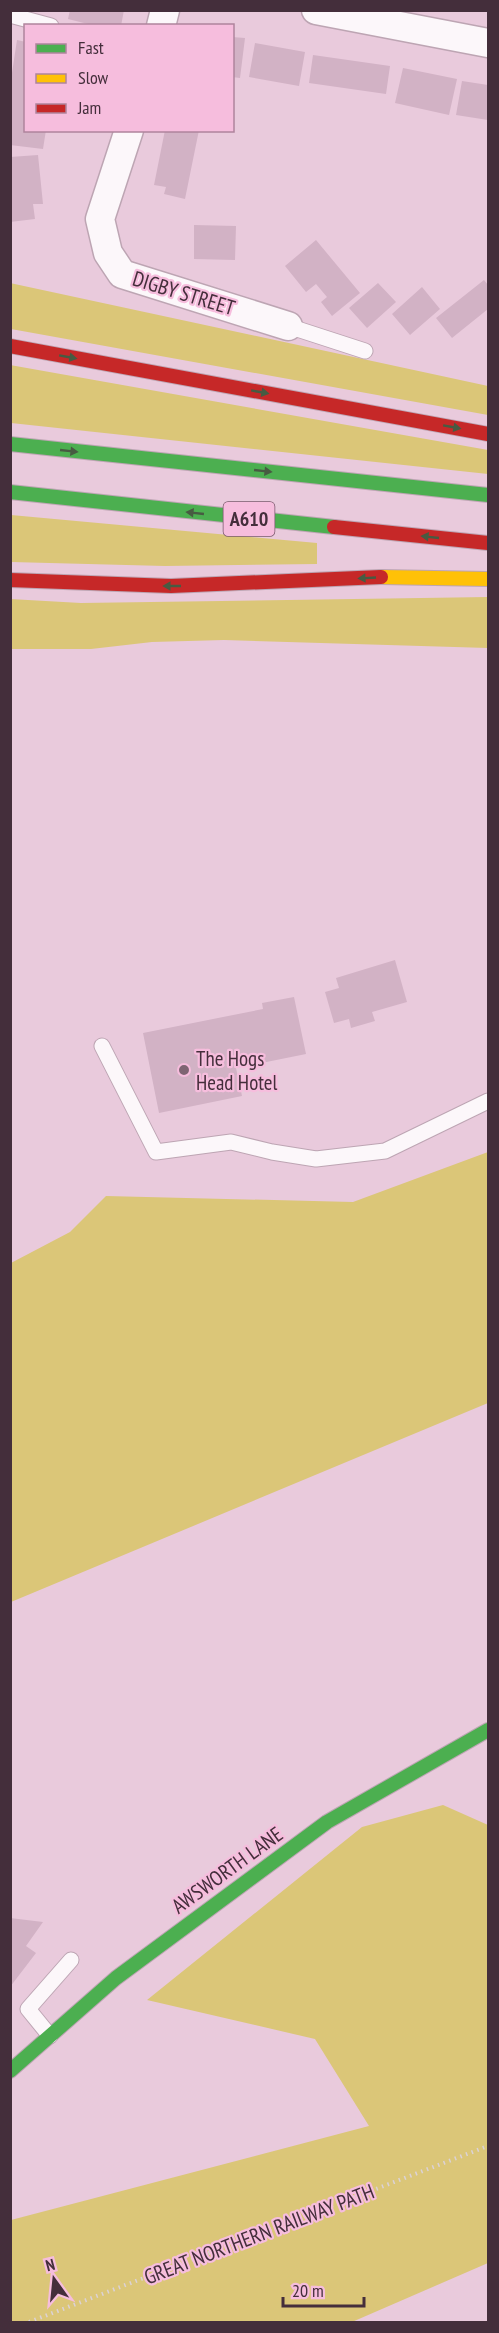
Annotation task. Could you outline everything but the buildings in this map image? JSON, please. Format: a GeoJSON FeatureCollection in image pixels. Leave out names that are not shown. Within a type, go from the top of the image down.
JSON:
{"type":"FeatureCollection","features":[{"type":"Feature","properties":{"kind":"main road"},"geometry":{"type":"LineString","coordinates":[[10,346],[489,434]]}},
{"type":"Feature","properties":{"kind":"main road","name":"A610"},"geometry":{"type":"LineString","coordinates":[[10,444],[489,495]]}},
{"type":"Feature","properties":{"kind":"main road","name":"A610"},"geometry":{"type":"LineString","coordinates":[[10,492],[489,543]]}},
{"type":"Feature","properties":{"kind":"main road"},"geometry":{"type":"LineString","coordinates":[[10,580],[171,586],[387,577],[489,579]]}},
{"type":"Feature","properties":{"kind":"main road","name":"AWSWORTH LANE"},"geometry":{"type":"LineString","coordinates":[[10,2071],[116,1978],[327,1822],[489,1730]]}},
{"type":"Feature","properties":{"kind":"street"},"geometry":{"type":"LineString","coordinates":[[316,10],[489,43]]}},
{"type":"Feature","properties":{"kind":"street","name":"DIGBY STREET"},"geometry":{"type":"LineString","coordinates":[[128,132],[100,219],[108,253],[122,274],[288,326]]}},
{"type":"Feature","properties":{"kind":"lane"},"geometry":{"type":"LineString","coordinates":[[10,15],[44,24]]}},
{"type":"Feature","properties":{"kind":"lane"},"geometry":{"type":"LineString","coordinates":[[288,326],[365,351]]}},
{"type":"Feature","properties":{"kind":"lane"},"geometry":{"type":"LineString","coordinates":[[102,1046],[156,1152],[231,1143],[316,1159],[385,1151],[489,1101]]}},
{"type":"Feature","properties":{"kind":"lane"},"geometry":{"type":"LineString","coordinates":[[50,2036],[28,2008],[71,1960]]}},
{"type":"Feature","properties":{"kind":"path","name":"GREAT NORTHERN RAILWAY PATH"},"geometry":{"type":"LineString","coordinates":[[29,2322],[489,2146]]}},
{"type":"Feature","properties":{"kind":"shaded area"},"geometry":{"type":"Polygon","coordinates":[[[10,283],[488,386],[488,415],[11,329],[10,283]]]}},
{"type":"Feature","properties":{"kind":"shaded area"},"geometry":{"type":"Polygon","coordinates":[[[10,365],[488,450],[488,474],[11,423],[10,365]]]}},
{"type":"Feature","properties":{"kind":"shaded area"},"geometry":{"type":"Polygon","coordinates":[[[11,515],[317,543],[317,564],[165,566],[11,562],[11,515]]]}},
{"type":"Feature","properties":{"kind":"shaded area"},"geometry":{"type":"Polygon","coordinates":[[[488,597],[488,648],[224,640],[152,642],[91,649],[11,649],[10,599],[81,603],[488,597]]]}},
{"type":"Feature","properties":{"kind":"shaded area"},"geometry":{"type":"Polygon","coordinates":[[[488,1152],[488,1403],[11,1602],[11,1263],[70,1232],[106,1196],[353,1202],[488,1152]]]}},
{"type":"Feature","properties":{"kind":"shaded area"},"geometry":{"type":"Polygon","coordinates":[[[443,1805],[488,1825],[488,2263],[352,2322],[11,2322],[11,2220],[369,2126],[315,2039],[147,2000],[362,1827],[443,1805]]]}},
{"type":"Feature","properties":{"kind":"traffic: fast"},"geometry":{"type":"LineString","coordinates":[[10,444],[488,495]]}},
{"type":"Feature","properties":{"kind":"traffic: fast"},"geometry":{"type":"LineString","coordinates":[[10,492],[334,527]]}},
{"type":"Feature","properties":{"kind":"traffic: fast"},"geometry":{"type":"LineString","coordinates":[[10,2071],[116,1978],[327,1822],[488,1730]]}},
{"type":"Feature","properties":{"kind":"traffic: slow"},"geometry":{"type":"LineString","coordinates":[[381,577],[488,579]]}},
{"type":"Feature","properties":{"kind":"traffic: jam"},"geometry":{"type":"LineString","coordinates":[[10,346],[488,434]]}},
{"type":"Feature","properties":{"kind":"traffic: jam"},"geometry":{"type":"LineString","coordinates":[[334,527],[488,543]]}},
{"type":"Feature","properties":{"kind":"traffic: jam"},"geometry":{"type":"LineString","coordinates":[[10,580],[171,586],[381,577]]}},
{"type":"Feature","properties":{"kind":"place","name":"The Hogs Head Hotel"},"geometry":{"type":"Point","coordinates":[184,1070]}}]}
